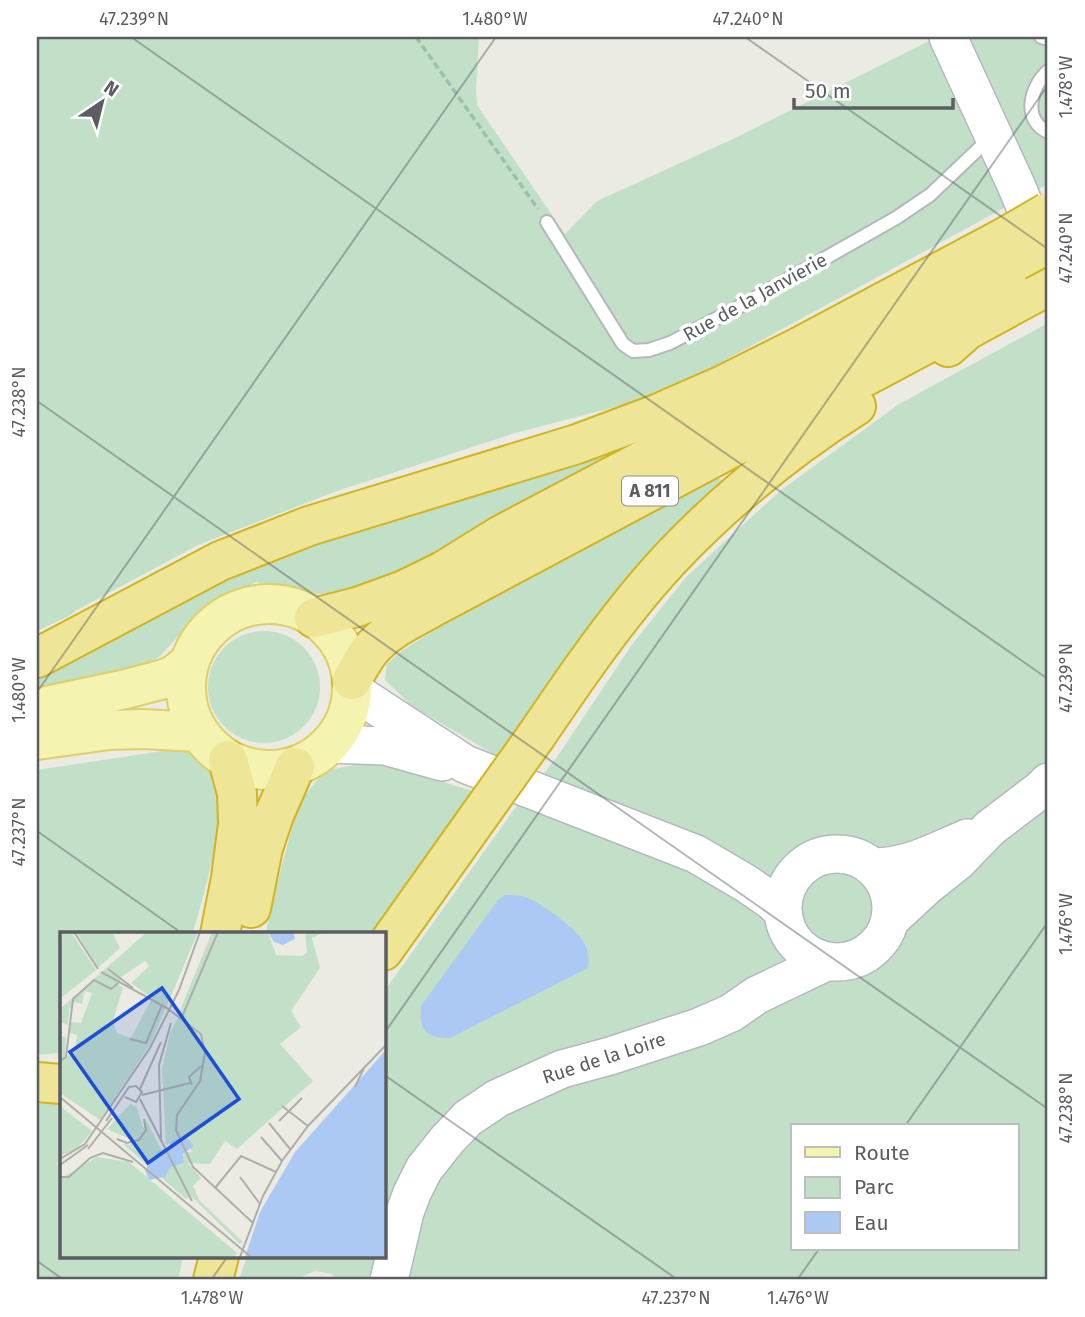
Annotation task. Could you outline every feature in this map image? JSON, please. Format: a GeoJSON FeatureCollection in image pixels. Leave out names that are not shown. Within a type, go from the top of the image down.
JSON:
{"type":"FeatureCollection","features":[{"type":"Feature","properties":{"kind":"highway"},"geometry":{"type":"LineString","coordinates":[[37,658],[220,561],[309,526],[577,444],[657,414],[799,347],[1030,251],[1048,212]]}},
{"type":"Feature","properties":{"kind":"highway","name":"A 811"},"geometry":{"type":"LineString","coordinates":[[314,618],[369,603],[443,571],[501,535],[923,314],[1030,251]]}},
{"type":"Feature","properties":{"kind":"highway","name":"A 811"},"geometry":{"type":"LineString","coordinates":[[352,685],[364,659],[375,644],[392,630],[945,334],[968,330],[1038,292]]}},
{"type":"Feature","properties":{"kind":"highway"},"geometry":{"type":"LineString","coordinates":[[385,948],[589,659],[670,560],[720,510],[781,458],[951,345],[968,330]]}},
{"type":"Feature","properties":{"kind":"highway"},"geometry":{"type":"LineString","coordinates":[[220,932],[238,824],[237,793],[228,760]]}},
{"type":"Feature","properties":{"kind":"highway"},"geometry":{"type":"LineString","coordinates":[[246,932],[263,848],[295,767]]}},
{"type":"Feature","properties":{"kind":"highway"},"geometry":{"type":"LineString","coordinates":[[37,1082],[60,1084]]}},
{"type":"Feature","properties":{"kind":"main road"},"geometry":{"type":"LineString","coordinates":[[255,605],[286,606],[314,618],[326,627],[340,644],[349,665],[352,685],[350,705],[339,732],[320,754],[295,767],[278,770],[261,771],[244,767],[216,752],[198,732],[186,699],[188,664],[202,636],[226,616],[255,605]]}},
{"type":"Feature","properties":{"kind":"main road"},"geometry":{"type":"LineString","coordinates":[[37,708],[164,679],[188,664]]}},
{"type":"Feature","properties":{"kind":"main road"},"geometry":{"type":"LineString","coordinates":[[37,740],[108,730],[198,732]]}},
{"type":"Feature","properties":{"kind":"street"},"geometry":{"type":"LineString","coordinates":[[948,37],[994,135],[1030,251]]}},
{"type":"Feature","properties":{"kind":"street"},"geometry":{"type":"LineString","coordinates":[[352,685],[465,764],[696,854],[747,884],[773,902],[785,922],[795,942],[815,958],[846,961],[871,950],[883,936],[890,920],[891,903],[887,887],[872,867],[852,856],[829,854],[808,862],[799,869],[784,894],[785,922],[784,946],[751,1000]]}},
{"type":"Feature","properties":{"kind":"street"},"geometry":{"type":"LineString","coordinates":[[330,744],[385,746],[443,762],[465,764]]}},
{"type":"Feature","properties":{"kind":"street"},"geometry":{"type":"LineString","coordinates":[[890,920],[957,862],[990,828],[1048,782]]}},
{"type":"Feature","properties":{"kind":"street"},"geometry":{"type":"LineString","coordinates":[[872,867],[910,862],[990,828]]}},
{"type":"Feature","properties":{"kind":"street"},"geometry":{"type":"LineString","coordinates":[[696,854],[782,870],[799,869]]}},
{"type":"Feature","properties":{"kind":"street","name":"Rue de la Loire"},"geometry":{"type":"LineString","coordinates":[[389,1280],[412,1193],[424,1169],[446,1140],[468,1118],[507,1094],[562,1069],[699,1027],[731,1013],[828,961]]}},
{"type":"Feature","properties":{"kind":"lane"},"geometry":{"type":"LineString","coordinates":[[1041,37],[1048,39]]}},
{"type":"Feature","properties":{"kind":"lane"},"geometry":{"type":"LineString","coordinates":[[1048,71],[1034,91],[1031,109],[1035,122],[1048,132]]}},
{"type":"Feature","properties":{"kind":"lane","name":"Rue de la Janvierie"},"geometry":{"type":"LineString","coordinates":[[547,222],[623,344],[633,351],[649,350],[670,343],[726,314],[896,218],[930,195],[994,135]]}},
{"type":"Feature","properties":{"kind":"path"},"geometry":{"type":"LineString","coordinates":[[416,37],[547,222]]}},
{"type":"Feature","properties":{"kind":"green space"},"geometry":{"type":"Polygon","coordinates":[[[37,37],[479,37],[477,105],[565,234],[597,201],[735,138],[937,37],[1048,37],[1048,184],[696,376],[627,404],[515,433],[337,491],[198,545],[37,631],[37,37]]]}},
{"type":"Feature","properties":{"kind":"green space"},"geometry":{"type":"Polygon","coordinates":[[[1048,323],[1048,1280],[336,1280],[332,1274],[315,1271],[294,1280],[239,1280],[246,1258],[385,1258],[385,990],[513,811],[557,757],[631,646],[686,577],[780,491],[899,404],[1048,323]]]}},
{"type":"Feature","properties":{"kind":"green space"},"geometry":{"type":"Polygon","coordinates":[[[660,434],[539,491],[410,571],[330,596],[256,582],[196,617],[160,656],[138,670],[37,694],[37,673],[231,572],[354,527],[479,495],[660,434]]]}},
{"type":"Feature","properties":{"kind":"green space"},"geometry":{"type":"Polygon","coordinates":[[[717,477],[725,483],[502,759],[412,706],[385,680],[387,664],[403,650],[484,599],[717,477]]]}},
{"type":"Feature","properties":{"kind":"green space"},"geometry":{"type":"Polygon","coordinates":[[[264,631],[286,635],[304,647],[316,665],[320,687],[316,709],[304,727],[286,739],[264,743],[242,739],[224,727],[212,709],[208,687],[212,665],[224,647],[242,635],[264,631]]]}},
{"type":"Feature","properties":{"kind":"green space"},"geometry":{"type":"Polygon","coordinates":[[[182,748],[194,749],[215,774],[222,796],[218,835],[194,932],[60,932],[60,1053],[37,1055],[37,770],[182,748]]]}},
{"type":"Feature","properties":{"kind":"green space"},"geometry":{"type":"Polygon","coordinates":[[[372,761],[473,791],[378,932],[266,932],[299,802],[325,771],[372,761]]]}},
{"type":"Feature","properties":{"kind":"green space"},"geometry":{"type":"Polygon","coordinates":[[[60,1102],[60,1258],[183,1258],[178,1280],[37,1280],[37,1104],[60,1102]]]}},
{"type":"Feature","properties":{"kind":"water"},"geometry":{"type":"Polygon","coordinates":[[[505,895],[529,898],[568,925],[585,944],[588,968],[450,1038],[429,1034],[421,1021],[421,1006],[498,900],[505,895]]]}}]}
